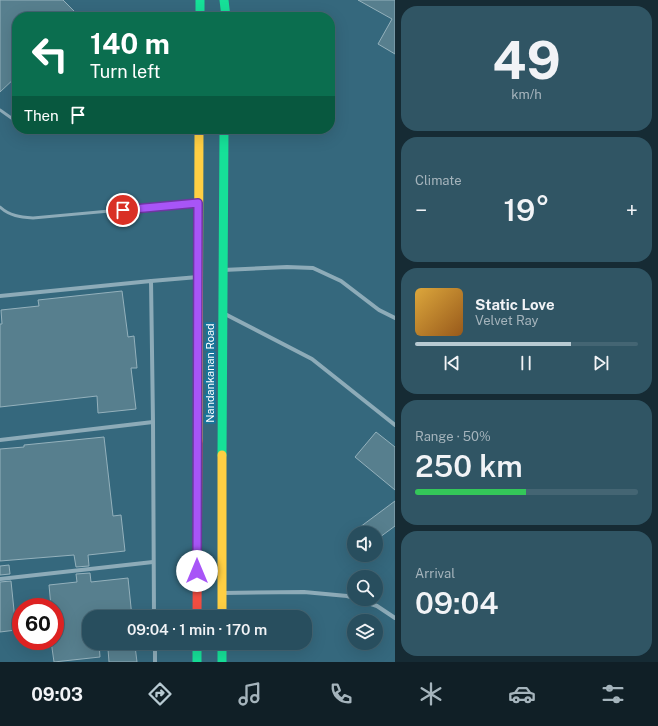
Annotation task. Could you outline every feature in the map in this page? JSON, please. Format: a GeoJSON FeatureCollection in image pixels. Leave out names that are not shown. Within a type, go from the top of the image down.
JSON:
{"type":"FeatureCollection","features":[{"type":"Feature","properties":{"kind":"main road"},"geometry":{"type":"LineString","coordinates":[[200,0],[200,12]]}},
{"type":"Feature","properties":{"kind":"main road"},"geometry":{"type":"LineString","coordinates":[[224,0],[225,12]]}},
{"type":"Feature","properties":{"kind":"main road","name":"Nandankanan Road"},"geometry":{"type":"LineString","coordinates":[[197,610],[199,134]]}},
{"type":"Feature","properties":{"kind":"main road","name":"Nandankanan Road"},"geometry":{"type":"LineString","coordinates":[[222,610],[222,313],[224,134]]}},
{"type":"Feature","properties":{"kind":"main road"},"geometry":{"type":"LineString","coordinates":[[197,650],[197,662]]}},
{"type":"Feature","properties":{"kind":"main road"},"geometry":{"type":"LineString","coordinates":[[222,650],[222,662]]}},
{"type":"Feature","properties":{"kind":"street"},"geometry":{"type":"LineString","coordinates":[[223,270],[287,267],[313,268],[341,281],[379,310],[395,318]]}},
{"type":"Feature","properties":{"kind":"street"},"geometry":{"type":"LineString","coordinates":[[0,296],[198,277]]}},
{"type":"Feature","properties":{"kind":"street"},"geometry":{"type":"LineString","coordinates":[[151,281],[154,610]]}},
{"type":"Feature","properties":{"kind":"street"},"geometry":{"type":"LineString","coordinates":[[222,313],[312,359],[395,425]]}},
{"type":"Feature","properties":{"kind":"street"},"geometry":{"type":"LineString","coordinates":[[0,440],[153,422]]}},
{"type":"Feature","properties":{"kind":"street"},"geometry":{"type":"LineString","coordinates":[[0,579],[153,562]]}},
{"type":"Feature","properties":{"kind":"street"},"geometry":{"type":"LineString","coordinates":[[222,593],[304,592],[347,596]]}},
{"type":"Feature","properties":{"kind":"street"},"geometry":{"type":"LineString","coordinates":[[377,606],[395,618]]}},
{"type":"Feature","properties":{"kind":"street"},"geometry":{"type":"LineString","coordinates":[[155,650],[155,662]]}},
{"type":"Feature","properties":{"kind":"lane"},"geometry":{"type":"LineString","coordinates":[[0,110],[12,118]]}},
{"type":"Feature","properties":{"kind":"lane"},"geometry":{"type":"LineString","coordinates":[[0,207],[12,215],[34,218],[198,203]]}},
{"type":"Feature","properties":{"kind":"building"},"geometry":{"type":"Polygon","coordinates":[[[0,0],[63,0],[75,12],[12,12],[12,81],[0,92],[0,0]]]}},
{"type":"Feature","properties":{"kind":"building"},"geometry":{"type":"Polygon","coordinates":[[[358,0],[395,0],[395,54],[378,44],[392,19],[358,0]]]}},
{"type":"Feature","properties":{"kind":"building"},"geometry":{"type":"Polygon","coordinates":[[[122,291],[128,337],[134,336],[137,368],[131,368],[136,409],[98,413],[97,396],[0,407],[1,310],[39,306],[38,300],[122,291]]]}},
{"type":"Feature","properties":{"kind":"building"},"geometry":{"type":"Polygon","coordinates":[[[376,432],[395,447],[395,490],[355,457],[376,432]]]}},
{"type":"Feature","properties":{"kind":"building"},"geometry":{"type":"Polygon","coordinates":[[[104,437],[113,516],[121,515],[125,551],[88,555],[89,566],[76,567],[74,555],[0,561],[0,449],[24,447],[24,445],[104,437]]]}},
{"type":"Feature","properties":{"kind":"building"},"geometry":{"type":"Polygon","coordinates":[[[395,501],[395,526],[383,535],[383,526],[361,526],[395,501]]]}},
{"type":"Feature","properties":{"kind":"building"},"geometry":{"type":"Polygon","coordinates":[[[9,565],[10,574],[0,575],[0,566],[9,565]]]}},
{"type":"Feature","properties":{"kind":"building"},"geometry":{"type":"Polygon","coordinates":[[[90,573],[91,582],[128,578],[131,610],[82,610],[82,650],[100,650],[100,657],[54,662],[52,650],[64,650],[64,598],[50,598],[49,585],[77,582],[76,574],[90,573]]]}},
{"type":"Feature","properties":{"kind":"building"},"geometry":{"type":"Polygon","coordinates":[[[11,581],[13,598],[12,630],[0,632],[0,582],[11,581]]]}},
{"type":"Feature","properties":{"kind":"building"},"geometry":{"type":"Polygon","coordinates":[[[108,650],[136,650],[137,662],[109,662],[108,650]]]}},
{"type":"Feature","properties":{"kind":"traffic: fast"},"geometry":{"type":"LineString","coordinates":[[200,0],[200,12]]}},
{"type":"Feature","properties":{"kind":"traffic: fast"},"geometry":{"type":"LineString","coordinates":[[224,0],[225,12]]}},
{"type":"Feature","properties":{"kind":"traffic: fast"},"geometry":{"type":"LineString","coordinates":[[222,455],[224,134]]}},
{"type":"Feature","properties":{"kind":"traffic: fast"},"geometry":{"type":"LineString","coordinates":[[197,650],[197,662]]}},
{"type":"Feature","properties":{"kind":"traffic: fast"},"geometry":{"type":"LineString","coordinates":[[222,650],[222,662]]}},
{"type":"Feature","properties":{"kind":"traffic: slow"},"geometry":{"type":"LineString","coordinates":[[198,441],[199,134]]}},
{"type":"Feature","properties":{"kind":"traffic: slow"},"geometry":{"type":"LineString","coordinates":[[222,455],[222,610]]}},
{"type":"Feature","properties":{"kind":"traffic: jam"},"geometry":{"type":"LineString","coordinates":[[197,610],[198,441]]}},
{"type":"Feature","properties":{"kind":"route"},"geometry":{"type":"LineString","coordinates":[[123,210],[198,203],[197,571]]}}]}
